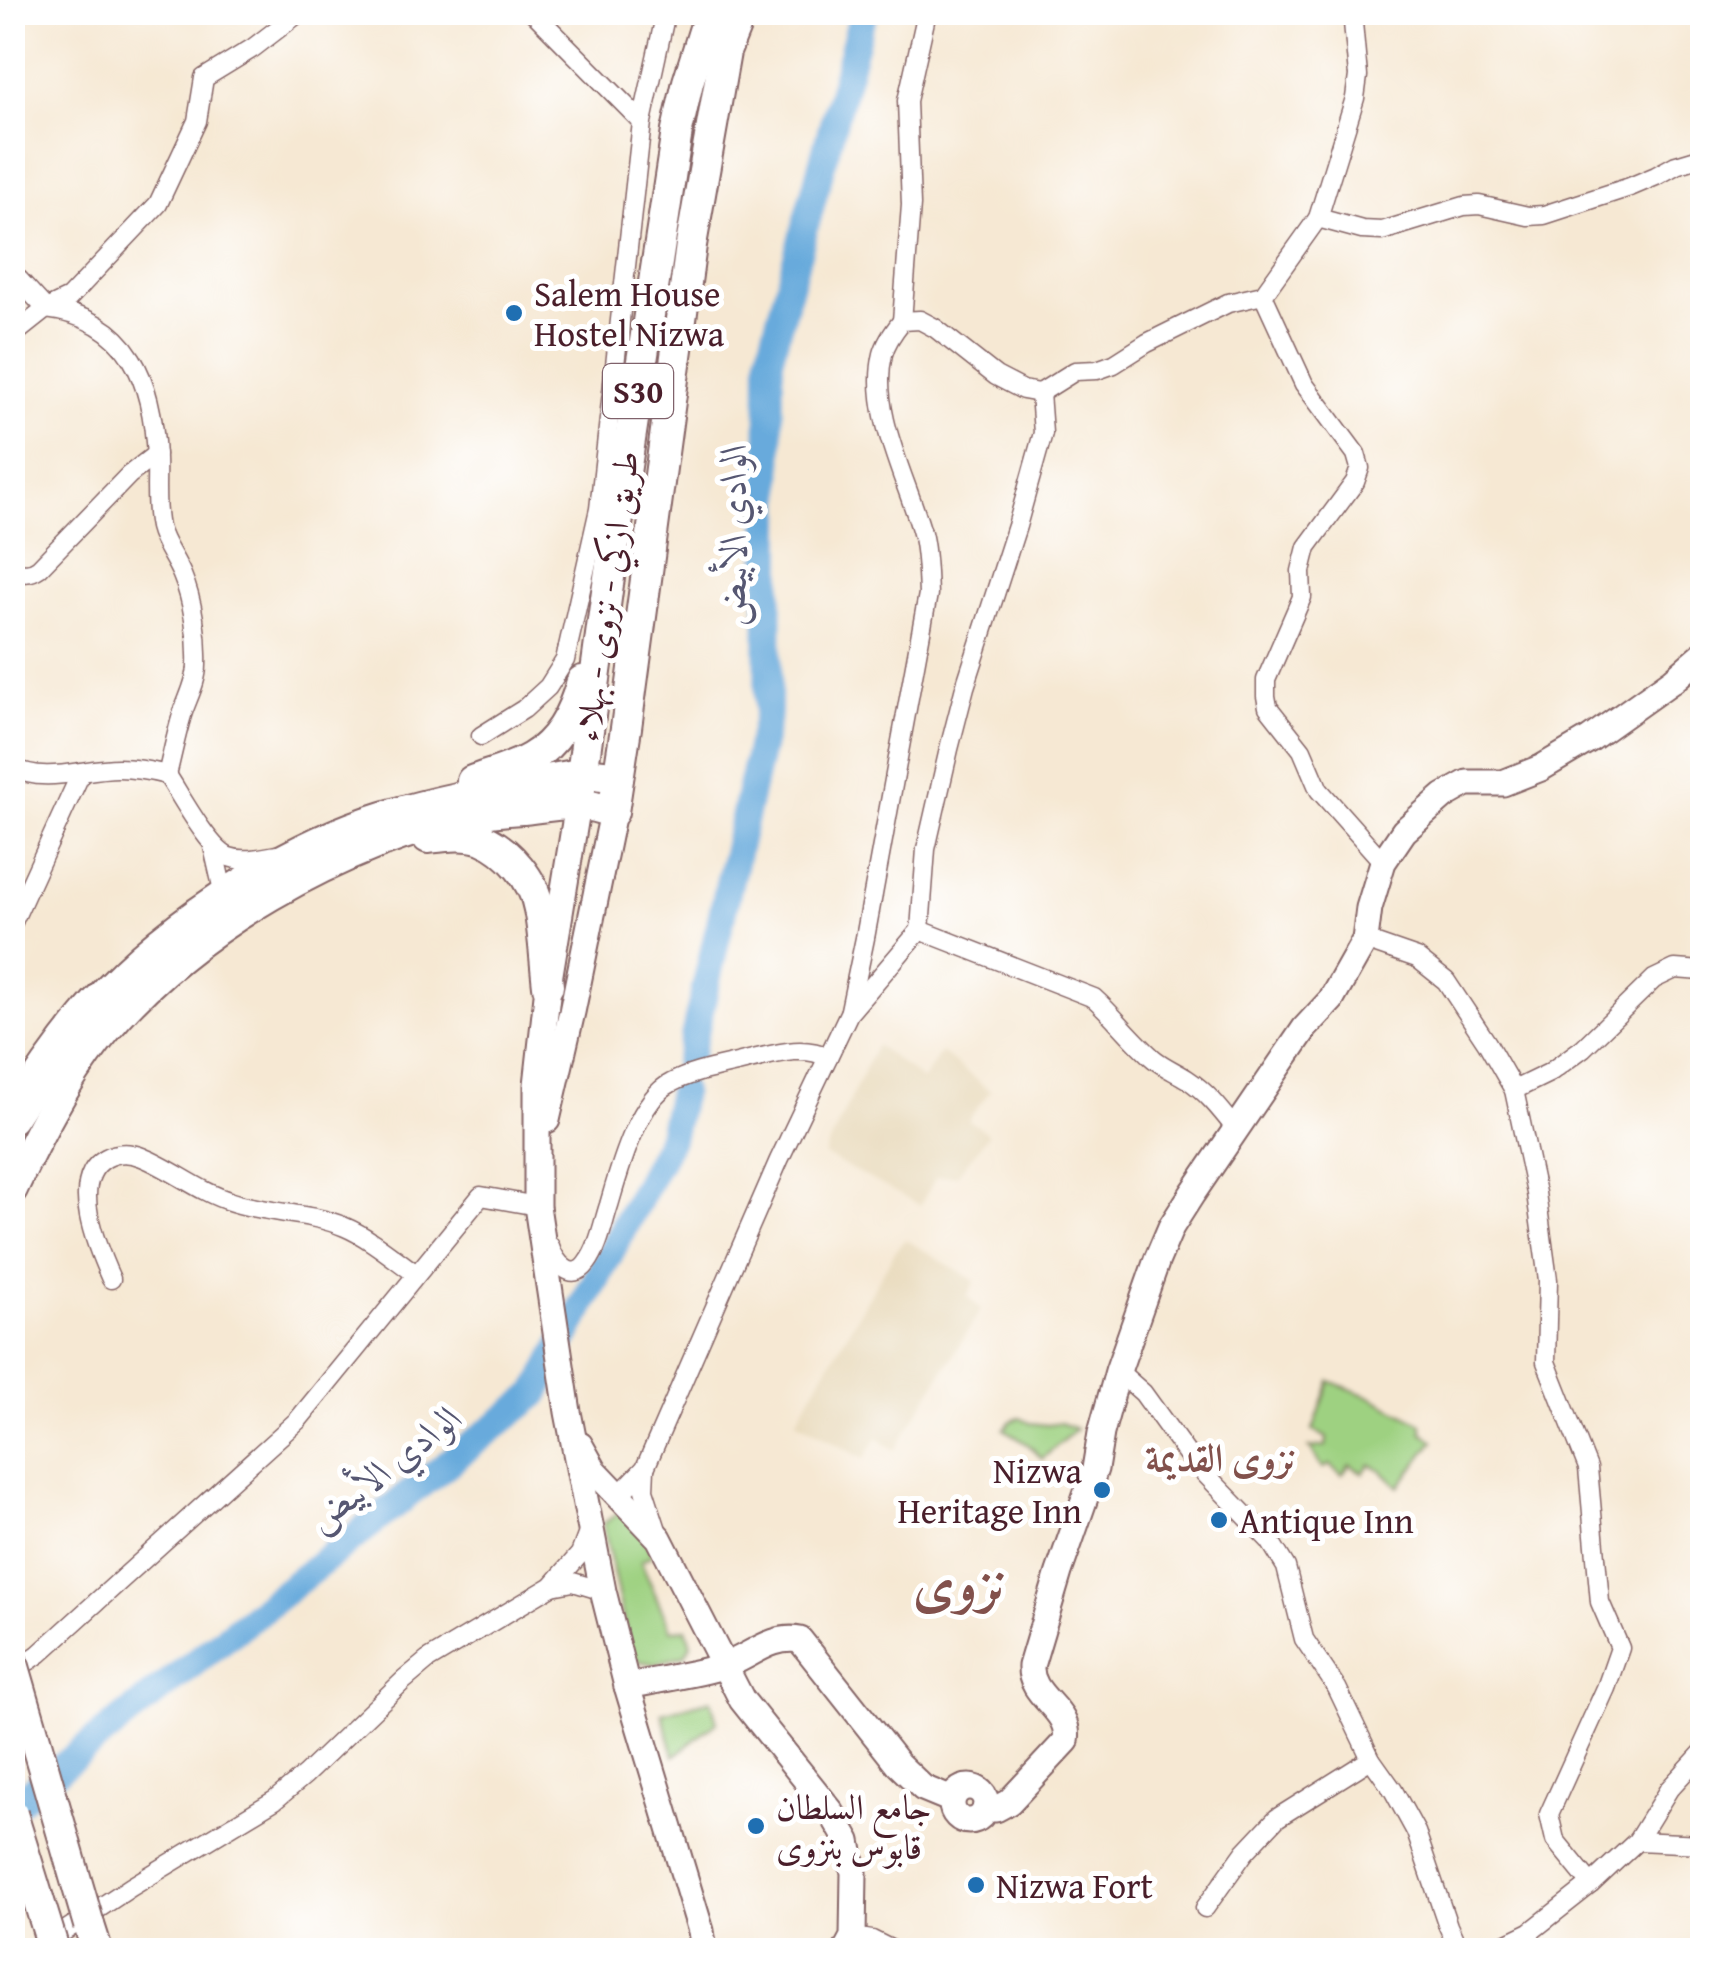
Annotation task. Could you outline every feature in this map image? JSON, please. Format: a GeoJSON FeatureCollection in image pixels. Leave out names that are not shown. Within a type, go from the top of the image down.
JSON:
{"type":"FeatureCollection","features":[{"type":"Feature","properties":{"kind":"main road","name":"طريق ازكي - نزوى - بهلاء"},"geometry":{"type":"LineString","coordinates":[[578,804],[677,131],[710,12]]}},
{"type":"Feature","properties":{"kind":"main road","name":"طريق ازكي - نزوى - بهلاء"},"geometry":{"type":"LineString","coordinates":[[613,812],[690,245],[725,52],[741,12]]}},
{"type":"Feature","properties":{"kind":"main road"},"geometry":{"type":"LineString","coordinates":[[381,817],[532,758],[556,738],[575,708],[607,591]]}},
{"type":"Feature","properties":{"kind":"main road","name":"طريق ازكي - نزوى - بهلاء"},"geometry":{"type":"LineString","coordinates":[[12,1118],[84,1016],[149,951],[224,895],[302,850],[381,817],[466,796],[584,773],[619,777]]}},
{"type":"Feature","properties":{"kind":"main road"},"geometry":{"type":"LineString","coordinates":[[12,1189],[64,1088],[100,1037],[169,965],[250,907],[338,860],[418,828],[481,813],[578,804],[613,812]]}},
{"type":"Feature","properties":{"kind":"main road"},"geometry":{"type":"LineString","coordinates":[[338,860],[409,840],[481,838],[510,856],[529,882],[539,906],[548,986]]}},
{"type":"Feature","properties":{"kind":"main road"},"geometry":{"type":"LineString","coordinates":[[12,1663],[93,1938]]}},
{"type":"Feature","properties":{"kind":"main road"},"geometry":{"type":"LineString","coordinates":[[12,1814],[54,1950]]}},
{"type":"Feature","properties":{"kind":"street"},"geometry":{"type":"LineString","coordinates":[[12,336],[46,309],[69,298],[158,204],[197,121],[204,78],[253,48],[300,12]]}},
{"type":"Feature","properties":{"kind":"street"},"geometry":{"type":"LineString","coordinates":[[533,12],[642,122]]}},
{"type":"Feature","properties":{"kind":"street"},"geometry":{"type":"LineString","coordinates":[[481,736],[524,709],[548,687],[565,660],[599,509],[642,122],[666,12]]}},
{"type":"Feature","properties":{"kind":"street"},"geometry":{"type":"LineString","coordinates":[[36,1950],[274,1800],[428,1660],[552,1586],[580,1554],[598,1510],[645,1468],[779,1160],[849,1013],[928,594],[924,537],[888,430],[880,384],[883,354],[891,334],[902,321],[911,205],[907,101],[927,12]]}},
{"type":"Feature","properties":{"kind":"street"},"geometry":{"type":"LineString","coordinates":[[902,321],[920,320],[996,376],[1023,390],[1040,393],[1075,372],[1114,364],[1228,303],[1263,295],[1318,218],[1355,98],[1358,76],[1352,12]]}},
{"type":"Feature","properties":{"kind":"street"},"geometry":{"type":"LineString","coordinates":[[1318,218],[1362,230],[1382,230],[1464,206],[1544,215],[1630,187],[1676,164],[1696,159],[1702,162]]}},
{"type":"Feature","properties":{"kind":"street"},"geometry":{"type":"LineString","coordinates":[[12,272],[46,309],[86,318],[128,352],[146,388],[156,454],[156,514],[161,534],[183,577],[197,635],[198,670],[167,775]]}},
{"type":"Feature","properties":{"kind":"street"},"geometry":{"type":"LineString","coordinates":[[1263,295],[1304,384],[1356,454],[1360,468],[1355,482],[1307,547],[1301,571],[1302,598],[1266,680],[1268,707],[1302,750],[1319,790],[1383,862]]}},
{"type":"Feature","properties":{"kind":"street"},"geometry":{"type":"LineString","coordinates":[[849,1013],[920,930],[926,849],[965,687],[1043,433],[1040,393]]}},
{"type":"Feature","properties":{"kind":"street"},"geometry":{"type":"LineString","coordinates":[[12,570],[24,574],[39,568],[129,475],[156,454]]}},
{"type":"Feature","properties":{"kind":"street"},"geometry":{"type":"LineString","coordinates":[[627,1686],[724,1666],[768,1645],[800,1640],[898,1764],[924,1788],[952,1800],[962,1788],[973,1787],[985,1798],[985,1809],[996,1809],[1009,1802],[1066,1742],[1068,1728],[1064,1720],[1034,1687],[1030,1673],[1094,1469],[1118,1371],[1150,1277],[1171,1228],[1305,1028],[1331,1000],[1365,940],[1369,908],[1383,862],[1404,831],[1444,796],[1467,784],[1503,783],[1541,768],[1590,739],[1702,655]]}},
{"type":"Feature","properties":{"kind":"street"},"geometry":{"type":"LineString","coordinates":[[12,767],[42,776],[116,768],[167,775],[213,847],[224,895]]}},
{"type":"Feature","properties":{"kind":"street"},"geometry":{"type":"LineString","coordinates":[[12,924],[81,773]]}},
{"type":"Feature","properties":{"kind":"street"},"geometry":{"type":"LineString","coordinates":[[578,804],[548,986],[537,1085],[537,1206],[568,1412],[603,1591],[704,1950]]}},
{"type":"Feature","properties":{"kind":"street"},"geometry":{"type":"LineString","coordinates":[[535,1169],[613,812]]}},
{"type":"Feature","properties":{"kind":"street"},"geometry":{"type":"LineString","coordinates":[[213,847],[242,860],[302,850]]}},
{"type":"Feature","properties":{"kind":"street"},"geometry":{"type":"LineString","coordinates":[[920,930],[1094,998],[1160,1064],[1213,1100],[1236,1129]]}},
{"type":"Feature","properties":{"kind":"street"},"geometry":{"type":"LineString","coordinates":[[1365,940],[1417,958],[1446,980],[1514,1090],[1536,1194],[1548,1280],[1546,1362],[1588,1468],[1600,1602],[1620,1648],[1549,1814],[1555,1840],[1591,1884]]}},
{"type":"Feature","properties":{"kind":"street"},"geometry":{"type":"LineString","coordinates":[[1514,1090],[1584,1048],[1654,979],[1675,969],[1702,970]]}},
{"type":"Feature","properties":{"kind":"street"},"geometry":{"type":"LineString","coordinates":[[537,1206],[557,1263],[562,1268],[579,1270],[586,1266],[596,1244],[624,1156],[643,1112],[668,1084],[707,1070],[797,1050],[817,1052],[828,1058]]}},
{"type":"Feature","properties":{"kind":"street"},"geometry":{"type":"LineString","coordinates":[[111,1279],[98,1250],[86,1204],[90,1178],[98,1162],[114,1153],[142,1156],[206,1193],[232,1202],[348,1228],[416,1274]]}},
{"type":"Feature","properties":{"kind":"street"},"geometry":{"type":"LineString","coordinates":[[12,1663],[28,1661],[38,1654],[298,1420],[482,1196],[537,1206]]}},
{"type":"Feature","properties":{"kind":"street"},"geometry":{"type":"LineString","coordinates":[[1118,1371],[1143,1393],[1190,1458],[1270,1541],[1286,1567],[1304,1639],[1337,1688],[1370,1758],[1416,1832],[1459,1950]]}},
{"type":"Feature","properties":{"kind":"street"},"geometry":{"type":"LineString","coordinates":[[568,1412],[584,1456],[659,1538]]}},
{"type":"Feature","properties":{"kind":"street"},"geometry":{"type":"LineString","coordinates":[[645,1468],[644,1490],[659,1538],[742,1700],[830,1810],[848,1841],[854,1873],[850,1944],[872,1940],[892,1950]]}},
{"type":"Feature","properties":{"kind":"street"},"geometry":{"type":"LineString","coordinates":[[552,1586],[573,1582],[603,1591]]}},
{"type":"Feature","properties":{"kind":"street"},"geometry":{"type":"LineString","coordinates":[[1493,1950],[1530,1932],[1637,1841],[1669,1788],[1702,1753]]}},
{"type":"Feature","properties":{"kind":"street"},"geometry":{"type":"LineString","coordinates":[[1206,1908],[1244,1852],[1277,1818],[1370,1758]]}},
{"type":"Feature","properties":{"kind":"street"},"geometry":{"type":"LineString","coordinates":[[1637,1841],[1702,1844]]}},
{"type":"Feature","properties":{"kind":"shaded area"},"geometry":{"type":"Polygon","coordinates":[[[876,1045],[923,1080],[941,1052],[990,1091],[968,1120],[989,1134],[957,1175],[936,1177],[920,1205],[824,1155],[876,1045]]]}},
{"type":"Feature","properties":{"kind":"shaded area"},"geometry":{"type":"Polygon","coordinates":[[[905,1239],[975,1281],[967,1296],[981,1309],[895,1450],[877,1438],[864,1459],[796,1421],[905,1239]]]}},
{"type":"Feature","properties":{"kind":"green space"},"geometry":{"type":"Polygon","coordinates":[[[1330,1381],[1422,1424],[1422,1432],[1434,1441],[1399,1487],[1370,1464],[1363,1473],[1350,1465],[1342,1475],[1329,1465],[1323,1468],[1309,1448],[1326,1446],[1327,1438],[1313,1430],[1330,1381]]]}},
{"type":"Feature","properties":{"kind":"green space"},"geometry":{"type":"Polygon","coordinates":[[[1020,1418],[1076,1429],[1042,1459],[1004,1429],[1020,1418]]]}},
{"type":"Feature","properties":{"kind":"green space"},"geometry":{"type":"Polygon","coordinates":[[[618,1513],[641,1527],[652,1555],[641,1562],[671,1630],[686,1628],[691,1644],[685,1655],[654,1664],[638,1661],[629,1647],[603,1524],[618,1513]]]}},
{"type":"Feature","properties":{"kind":"green space"},"geometry":{"type":"Polygon","coordinates":[[[711,1700],[717,1722],[674,1756],[662,1713],[711,1700]]]}},
{"type":"Feature","properties":{"kind":"waterway","name":"الوادي الأبيض"},"geometry":{"type":"LineString","coordinates":[[688,1063],[768,713],[770,356],[865,12]]}},
{"type":"Feature","properties":{"kind":"waterway","name":"الوادي الأبيض"},"geometry":{"type":"LineString","coordinates":[[12,1806],[536,1394],[670,1139],[681,1092]]}},
{"type":"Feature","properties":{"kind":"place","name":"Salem House Hostel Nizwa"},"geometry":{"type":"Point","coordinates":[514,313]}},
{"type":"Feature","properties":{"kind":"place","name":"Nizwa Heritage Inn"},"geometry":{"type":"Point","coordinates":[1102,1490]}},
{"type":"Feature","properties":{"kind":"place","name":"Antique Inn"},"geometry":{"type":"Point","coordinates":[1219,1520]}},
{"type":"Feature","properties":{"kind":"place","name":"جامع السلطان قابوس بنزوى"},"geometry":{"type":"Point","coordinates":[756,1826]}},
{"type":"Feature","properties":{"kind":"place","name":"Nizwa Fort"},"geometry":{"type":"Point","coordinates":[976,1885]}},
{"type":"Feature","properties":{"kind":"district","name":"نزوى القديمة"},"geometry":{"type":"Point","coordinates":[1221,1457]}},
{"type":"Feature","properties":{"kind":"district","name":"نزوى"},"geometry":{"type":"Point","coordinates":[960,1582]}}]}
